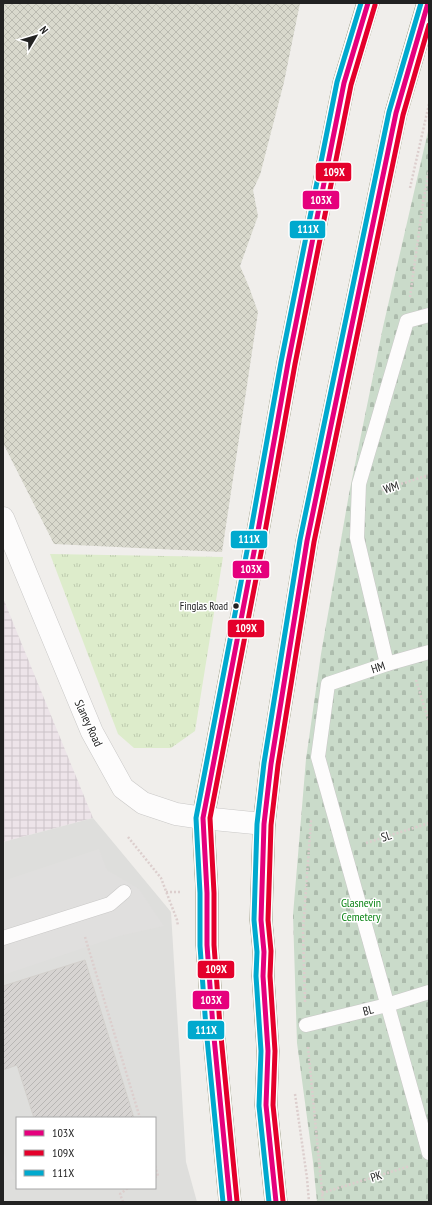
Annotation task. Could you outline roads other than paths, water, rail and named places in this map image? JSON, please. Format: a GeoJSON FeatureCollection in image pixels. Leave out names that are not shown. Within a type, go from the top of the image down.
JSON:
{"type":"FeatureCollection","features":[{"type":"Feature","properties":{"kind":"main road"},"geometry":{"type":"LineString","coordinates":[[230,1202],[213,1027],[207,945],[207,893],[203,818],[258,531],[285,377],[344,83],[368,3]]}},
{"type":"Feature","properties":{"kind":"main road"},"geometry":{"type":"LineString","coordinates":[[276,1202],[266,1105],[268,1051],[263,976],[264,952],[261,920],[264,824],[271,764],[307,541],[396,113],[428,3]]}},
{"type":"Feature","properties":{"kind":"street","name":"Slaney Road"},"geometry":{"type":"LineString","coordinates":[[3,518],[92,732],[123,788],[144,803],[176,814],[264,824]]}},
{"type":"Feature","properties":{"kind":"lane"},"geometry":{"type":"LineString","coordinates":[[387,664],[357,538],[359,484],[407,321],[429,314]]}},
{"type":"Feature","properties":{"kind":"lane","name":"HM"},"geometry":{"type":"LineString","coordinates":[[387,1005],[318,758],[328,684],[387,664],[429,652]]}},
{"type":"Feature","properties":{"kind":"lane"},"geometry":{"type":"LineString","coordinates":[[3,938],[110,904],[124,892]]}},
{"type":"Feature","properties":{"kind":"lane","name":"BL"},"geometry":{"type":"LineString","coordinates":[[306,1025],[387,1005],[429,992]]}},
{"type":"Feature","properties":{"kind":"lane"},"geometry":{"type":"LineString","coordinates":[[387,1005],[429,1153]]}},
{"type":"Feature","properties":{"kind":"place","name":"Finglas Road"},"geometry":{"type":"Point","coordinates":[236,606]}},
{"type":"Feature","properties":{"kind":"park label","name":"Glasnevin Cemetery"},"geometry":{"type":"Point","coordinates":[361,909]}}]}
